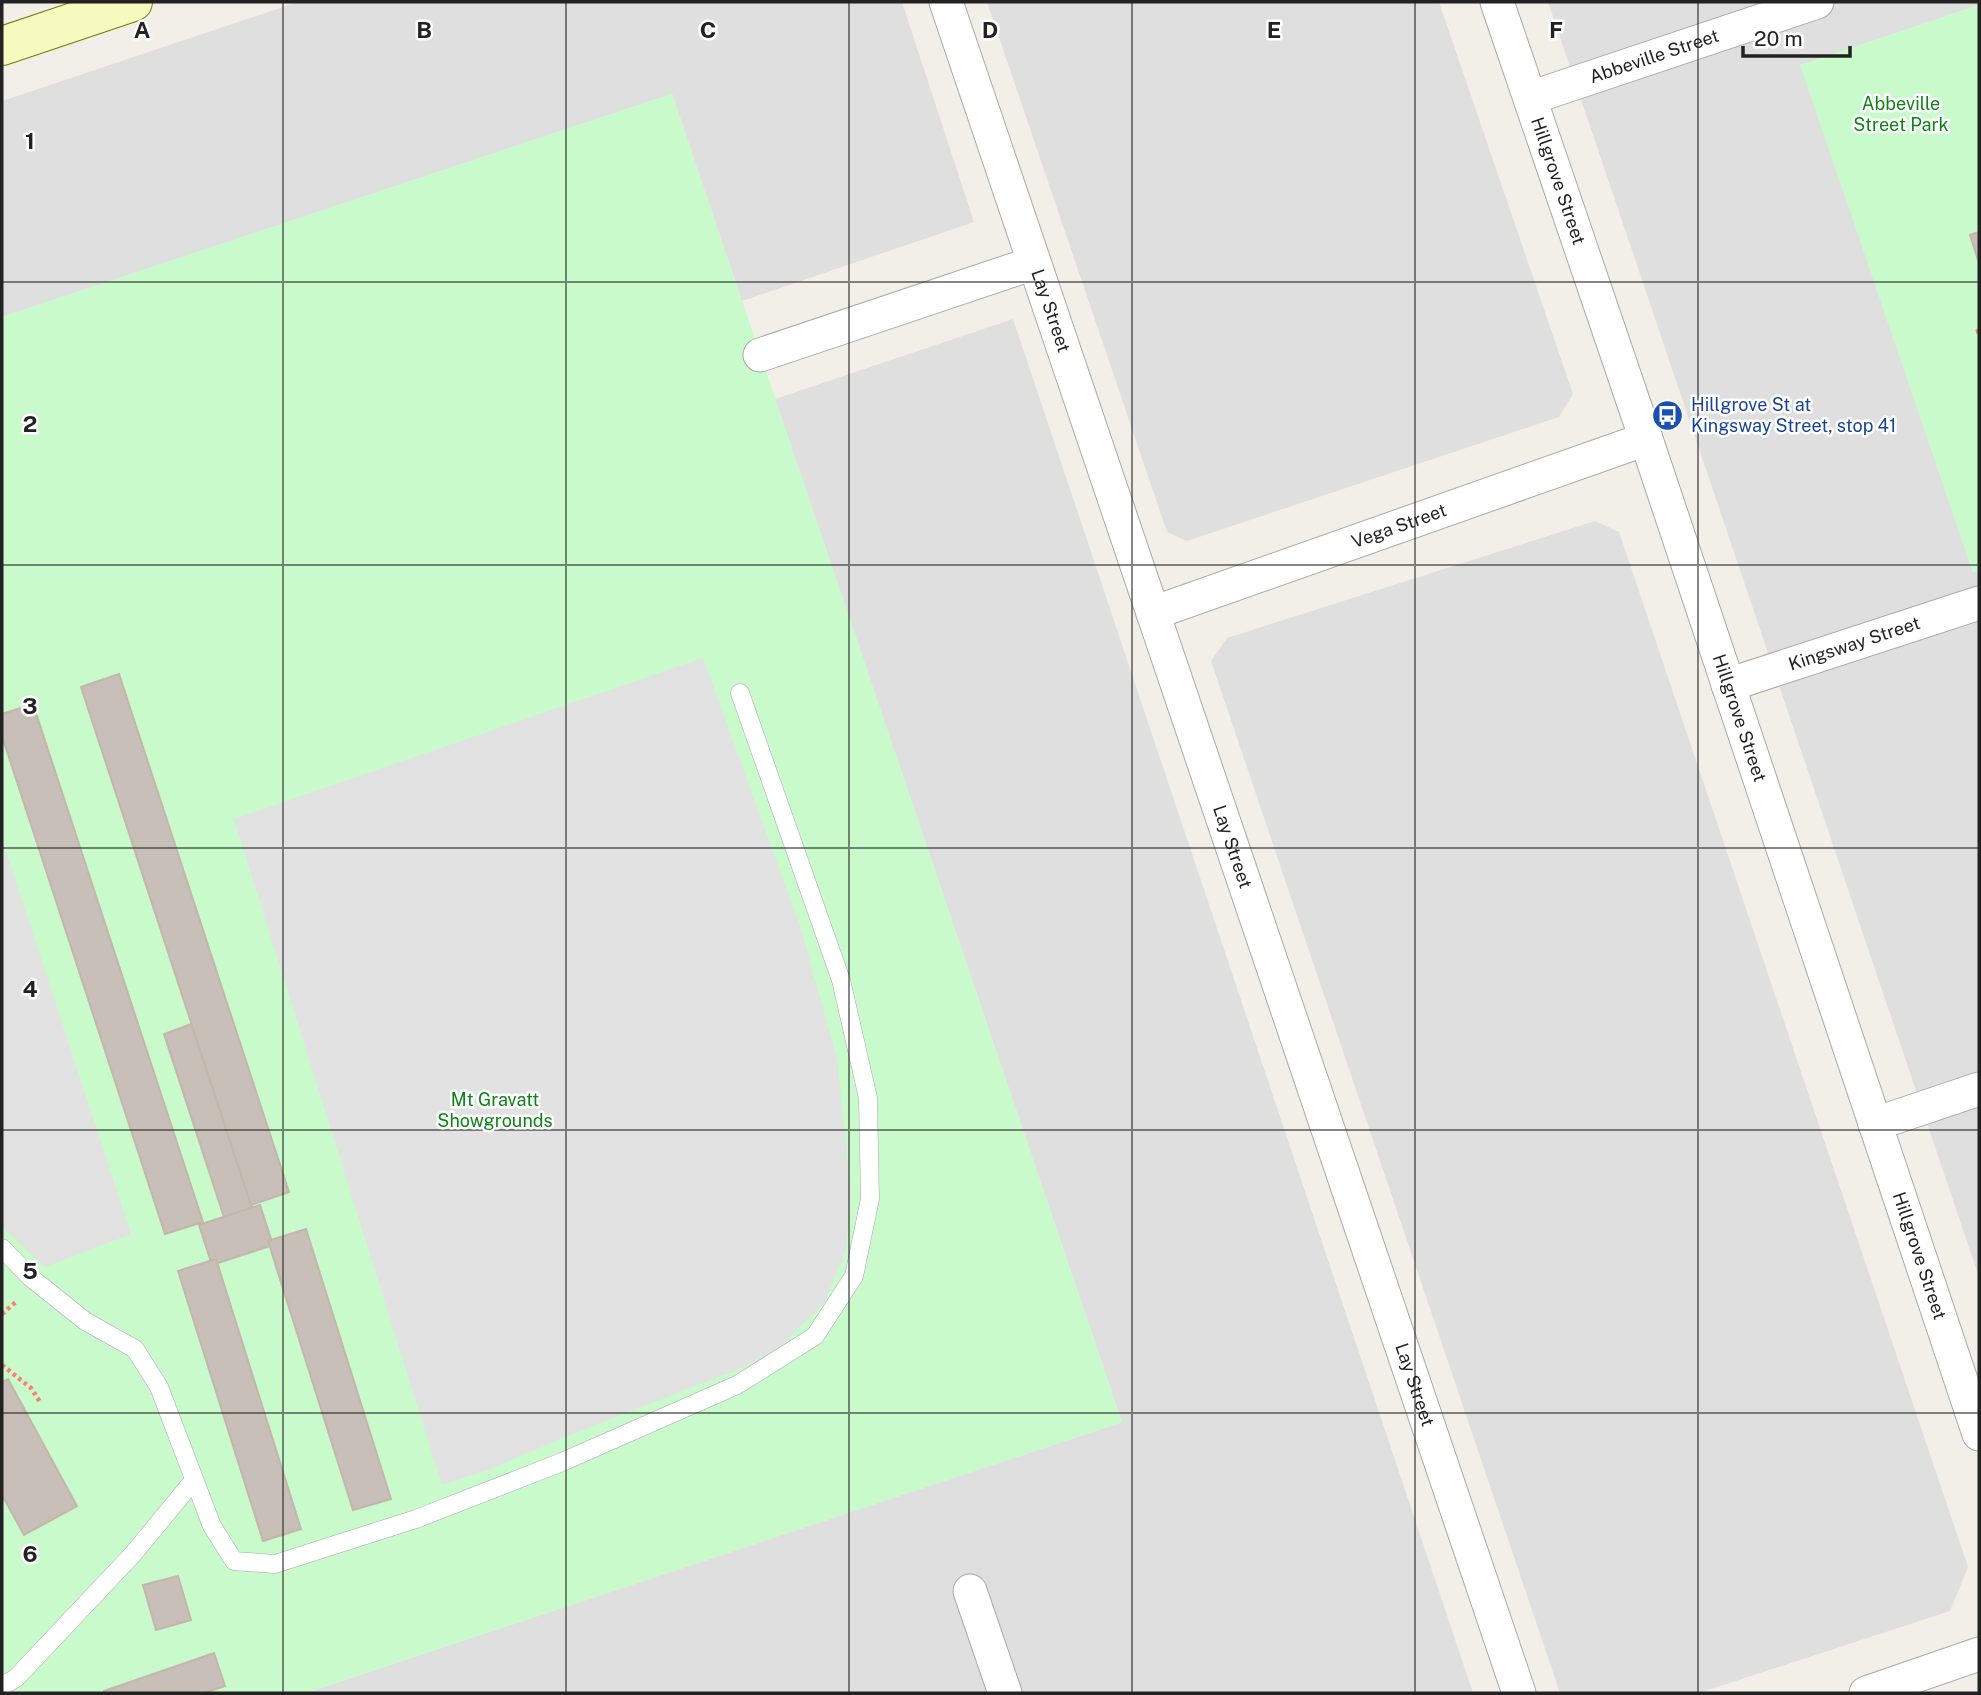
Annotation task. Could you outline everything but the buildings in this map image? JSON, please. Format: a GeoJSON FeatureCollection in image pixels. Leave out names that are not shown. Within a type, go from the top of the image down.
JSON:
{"type":"FeatureCollection","features":[{"type":"Feature","properties":{"kind":"main road"},"geometry":{"type":"LineString","coordinates":[[2,46],[133,2]]}},
{"type":"Feature","properties":{"kind":"street","name":"Lay Street"},"geometry":{"type":"LineString","coordinates":[[946,2],[1519,1693]]}},
{"type":"Feature","properties":{"kind":"street","name":"Hillgrove Street"},"geometry":{"type":"LineString","coordinates":[[1497,2],[1979,1434]]}},
{"type":"Feature","properties":{"kind":"street","name":"Abbeville Street"},"geometry":{"type":"LineString","coordinates":[[1530,98],[1818,2]]}},
{"type":"Feature","properties":{"kind":"street"},"geometry":{"type":"LineString","coordinates":[[760,355],[1034,263]]}},
{"type":"Feature","properties":{"kind":"street","name":"Vega Street"},"geometry":{"type":"LineString","coordinates":[[1153,613],[1646,439]]}},
{"type":"Feature","properties":{"kind":"street","name":"Kingsway Street"},"geometry":{"type":"LineString","coordinates":[[1728,685],[1979,603]]}},
{"type":"Feature","properties":{"kind":"street"},"geometry":{"type":"LineString","coordinates":[[1875,1124],[1979,1089]]}},
{"type":"Feature","properties":{"kind":"street"},"geometry":{"type":"LineString","coordinates":[[970,1591],[1005,1693]]}},
{"type":"Feature","properties":{"kind":"street"},"geometry":{"type":"LineString","coordinates":[[1873,1692],[1979,1654]]}},
{"type":"Feature","properties":{"kind":"lane"},"geometry":{"type":"LineString","coordinates":[[2,1248],[30,1277],[85,1321],[135,1349],[159,1387],[212,1526],[234,1561],[275,1564],[416,1519],[562,1462],[737,1385],[815,1336],[854,1276],[870,1199],[868,1098],[841,980],[740,693]]}},
{"type":"Feature","properties":{"kind":"lane"},"geometry":{"type":"LineString","coordinates":[[2,1686],[16,1678],[116,1573],[194,1480]]}},
{"type":"Feature","properties":{"kind":"path"},"geometry":{"type":"LineString","coordinates":[[2,1314],[17,1301]]}},
{"type":"Feature","properties":{"kind":"path"},"geometry":{"type":"LineString","coordinates":[[2,1365],[31,1388],[40,1402]]}},
{"type":"Feature","properties":{"kind":"shaded area"},"geometry":{"type":"Polygon","coordinates":[[[298,2],[902,2],[974,222],[742,301],[672,94],[2,317],[2,101],[298,2]]]}},
{"type":"Feature","properties":{"kind":"shaded area"},"geometry":{"type":"Polygon","coordinates":[[[987,2],[1439,2],[1573,394],[1559,417],[1187,541],[1167,532],[987,2]]]}},
{"type":"Feature","properties":{"kind":"shaded area"},"geometry":{"type":"Polygon","coordinates":[[[1548,2],[1979,2],[1979,5],[1801,65],[1973,572],[1979,570],[1979,1277],[1548,2]]]}},
{"type":"Feature","properties":{"kind":"shaded area"},"geometry":{"type":"Polygon","coordinates":[[[1013,319],[1473,1693],[306,1693],[1122,1422],[775,399],[1013,319]]]}},
{"type":"Feature","properties":{"kind":"shaded area"},"geometry":{"type":"Polygon","coordinates":[[[1595,521],[1619,532],[1968,1567],[1950,1611],[1699,1693],[1560,1693],[1211,661],[1227,638],[1595,521]]]}},
{"type":"Feature","properties":{"kind":"shaded area"},"geometry":{"type":"Polygon","coordinates":[[[703,658],[801,929],[837,1058],[851,1195],[846,1250],[825,1301],[783,1344],[746,1366],[488,1470],[442,1485],[234,819],[703,658]]]}},
{"type":"Feature","properties":{"kind":"shaded area"},"geometry":{"type":"Polygon","coordinates":[[[2,839],[131,1234],[45,1267],[2,1227],[2,839]]]}},
{"type":"Feature","properties":{"kind":"green space","name":"Abbeville Street Park"},"geometry":{"type":"Polygon","coordinates":[[[1979,5],[1979,570],[1973,572],[1800,65],[1979,5]]]}},
{"type":"Feature","properties":{"kind":"green space","name":"Mt Gravatt Showgrounds"},"geometry":{"type":"Polygon","coordinates":[[[672,94],[1122,1422],[306,1693],[2,1693],[2,317],[672,94]]]}},
{"type":"Feature","properties":{"kind":"place","name":"Hillgrove St at Kingsway Street, stop 41"},"geometry":{"type":"Point","coordinates":[1668,415]}}]}
